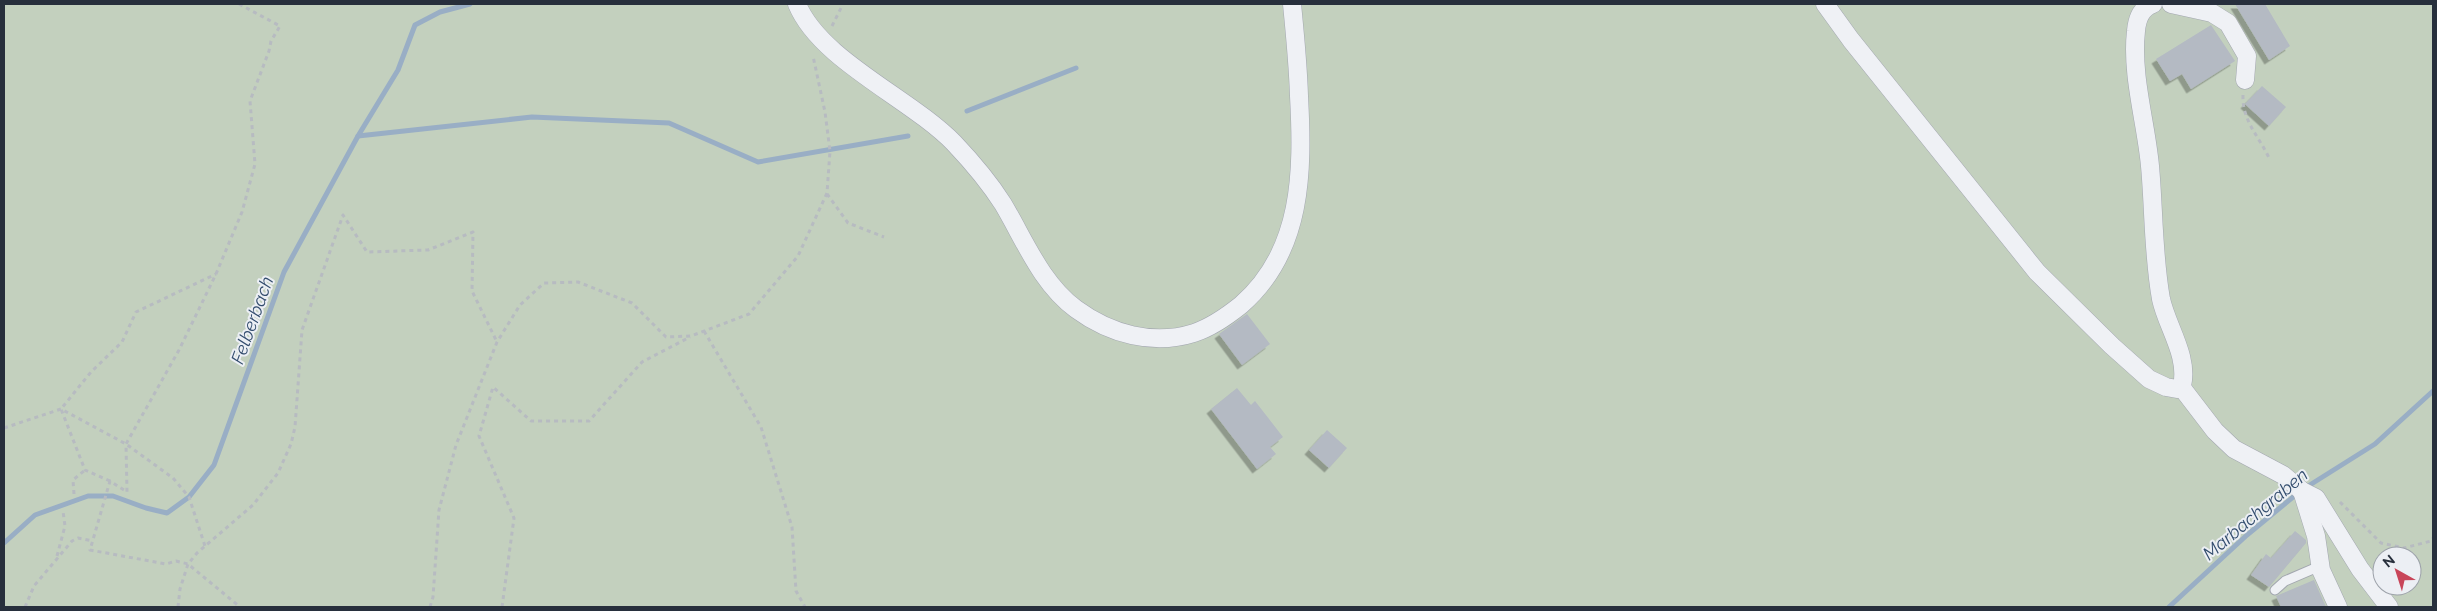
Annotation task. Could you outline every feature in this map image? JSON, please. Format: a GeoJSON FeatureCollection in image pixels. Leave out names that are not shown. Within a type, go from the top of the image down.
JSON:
{"type":"FeatureCollection","features":[{"type":"Feature","properties":{"kind":"street"},"geometry":{"type":"LineString","coordinates":[[796,4],[818,46],[862,73],[934,125],[966,156],[1002,204],[1040,270],[1070,304],[1091,320],[1118,332],[1164,339],[1186,336],[1210,327],[1235,310],[1263,281],[1287,238],[1298,196],[1302,154],[1292,4]]}},
{"type":"Feature","properties":{"kind":"street"},"geometry":{"type":"LineString","coordinates":[[1825,4],[1851,40],[2037,272],[2112,346],[2150,379],[2166,387],[2182,388]]}},
{"type":"Feature","properties":{"kind":"street"},"geometry":{"type":"LineString","coordinates":[[2153,4],[2142,10],[2138,18],[2135,56],[2150,166],[2158,280],[2163,308],[2182,364],[2182,388],[2215,431],[2234,449],[2283,475],[2309,494],[2360,569],[2389,607]]}},
{"type":"Feature","properties":{"kind":"street"},"geometry":{"type":"LineString","coordinates":[[2171,4],[2212,13],[2228,23],[2247,56],[2245,80]]}},
{"type":"Feature","properties":{"kind":"street"},"geometry":{"type":"LineString","coordinates":[[2309,494],[2320,566],[2338,607]]}},
{"type":"Feature","properties":{"kind":"lane"},"geometry":{"type":"LineString","coordinates":[[2275,590],[2285,581],[2320,566]]}},
{"type":"Feature","properties":{"kind":"path"},"geometry":{"type":"LineString","coordinates":[[61,409],[85,470],[110,481],[127,492],[126,444],[179,350],[216,274],[242,212],[255,164],[250,100],[269,51],[271,40],[280,26],[240,4]]}},
{"type":"Feature","properties":{"kind":"path"},"geometry":{"type":"LineString","coordinates":[[502,607],[514,518],[479,436],[493,387],[531,420],[589,421],[642,362],[691,336],[750,314],[798,256],[827,193],[830,151],[818,46],[844,4]]}},
{"type":"Feature","properties":{"kind":"path"},"geometry":{"type":"LineString","coordinates":[[2245,80],[2242,98],[2244,112],[2249,126],[2269,158]]}},
{"type":"Feature","properties":{"kind":"path"},"geometry":{"type":"LineString","coordinates":[[827,193],[848,223],[884,237]]}},
{"type":"Feature","properties":{"kind":"path"},"geometry":{"type":"LineString","coordinates":[[178,607],[180,589],[188,564],[205,546],[253,505],[278,473],[288,452],[295,427],[302,330],[343,215],[367,252],[428,250],[473,232],[472,292],[497,342]]}},
{"type":"Feature","properties":{"kind":"path"},"geometry":{"type":"LineString","coordinates":[[4,428],[61,409],[91,372],[122,342],[136,312],[216,274]]}},
{"type":"Feature","properties":{"kind":"path"},"geometry":{"type":"LineString","coordinates":[[430,607],[433,597],[439,510],[456,445],[497,342],[520,305],[544,284],[578,282],[632,303],[666,337],[691,336]]}},
{"type":"Feature","properties":{"kind":"path"},"geometry":{"type":"LineString","coordinates":[[704,331],[761,427],[792,528],[796,590],[805,607]]}},
{"type":"Feature","properties":{"kind":"path"},"geometry":{"type":"LineString","coordinates":[[61,409],[126,444],[173,478],[189,497],[205,546]]}},
{"type":"Feature","properties":{"kind":"path"},"geometry":{"type":"LineString","coordinates":[[74,494],[73,480],[85,470]]}},
{"type":"Feature","properties":{"kind":"path"},"geometry":{"type":"LineString","coordinates":[[110,481],[90,550],[136,557],[159,563],[176,562],[188,564],[240,607]]}},
{"type":"Feature","properties":{"kind":"path"},"geometry":{"type":"LineString","coordinates":[[2309,494],[2331,494],[2381,543],[2404,548],[2431,541],[2433,538]]}},
{"type":"Feature","properties":{"kind":"path"},"geometry":{"type":"LineString","coordinates":[[56,559],[65,526],[64,511]]}},
{"type":"Feature","properties":{"kind":"path"},"geometry":{"type":"LineString","coordinates":[[25,607],[34,586],[72,541],[78,538],[93,541]]}},
{"type":"Feature","properties":{"kind":"green space"},"geometry":{"type":"Polygon","coordinates":[[[4,4],[2433,4],[2433,607],[4,607],[4,4]]]}},
{"type":"Feature","properties":{"kind":"building"},"geometry":{"type":"Polygon","coordinates":[[[2235,4],[2265,4],[2290,46],[2269,60],[2235,4]]]}},
{"type":"Feature","properties":{"kind":"building"},"geometry":{"type":"Polygon","coordinates":[[[2211,25],[2235,61],[2191,89],[2182,74],[2170,81],[2156,59],[2211,25]]]}},
{"type":"Feature","properties":{"kind":"building"},"geometry":{"type":"Polygon","coordinates":[[[2262,86],[2286,107],[2269,126],[2245,104],[2262,86]]]}},
{"type":"Feature","properties":{"kind":"building"},"geometry":{"type":"Polygon","coordinates":[[[1247,314],[1270,344],[1242,365],[1219,334],[1247,314]]]}},
{"type":"Feature","properties":{"kind":"building"},"geometry":{"type":"Polygon","coordinates":[[[1237,388],[1251,405],[1255,401],[1283,437],[1270,447],[1276,454],[1257,469],[1211,409],[1237,388]]]}},
{"type":"Feature","properties":{"kind":"building"},"geometry":{"type":"Polygon","coordinates":[[[1327,430],[1347,448],[1329,468],[1309,450],[1327,430]]]}},
{"type":"Feature","properties":{"kind":"building"},"geometry":{"type":"Polygon","coordinates":[[[2295,531],[2306,540],[2306,543],[2269,587],[2251,575],[2266,554],[2271,558],[2295,531]]]}},
{"type":"Feature","properties":{"kind":"building"},"geometry":{"type":"Polygon","coordinates":[[[2314,580],[2326,607],[2281,607],[2276,596],[2314,580]]]}},
{"type":"Feature","properties":{"kind":"waterway","name":"Felberbach"},"geometry":{"type":"LineString","coordinates":[[4,543],[35,515],[88,496],[113,496],[146,508],[167,513],[189,497],[214,465],[284,272],[358,136],[398,70],[415,25],[440,12],[470,4]]}},
{"type":"Feature","properties":{"kind":"waterway"},"geometry":{"type":"LineString","coordinates":[[967,111],[1076,68]]}},
{"type":"Feature","properties":{"kind":"waterway"},"geometry":{"type":"LineString","coordinates":[[358,136],[532,117],[669,123],[758,162],[908,136]]}},
{"type":"Feature","properties":{"kind":"waterway","name":"Marbachgraben"},"geometry":{"type":"LineString","coordinates":[[2305,488],[2375,444],[2433,391]]}},
{"type":"Feature","properties":{"kind":"waterway","name":"Marbachgraben"},"geometry":{"type":"LineString","coordinates":[[2169,607],[2247,535],[2298,493]]}}]}
